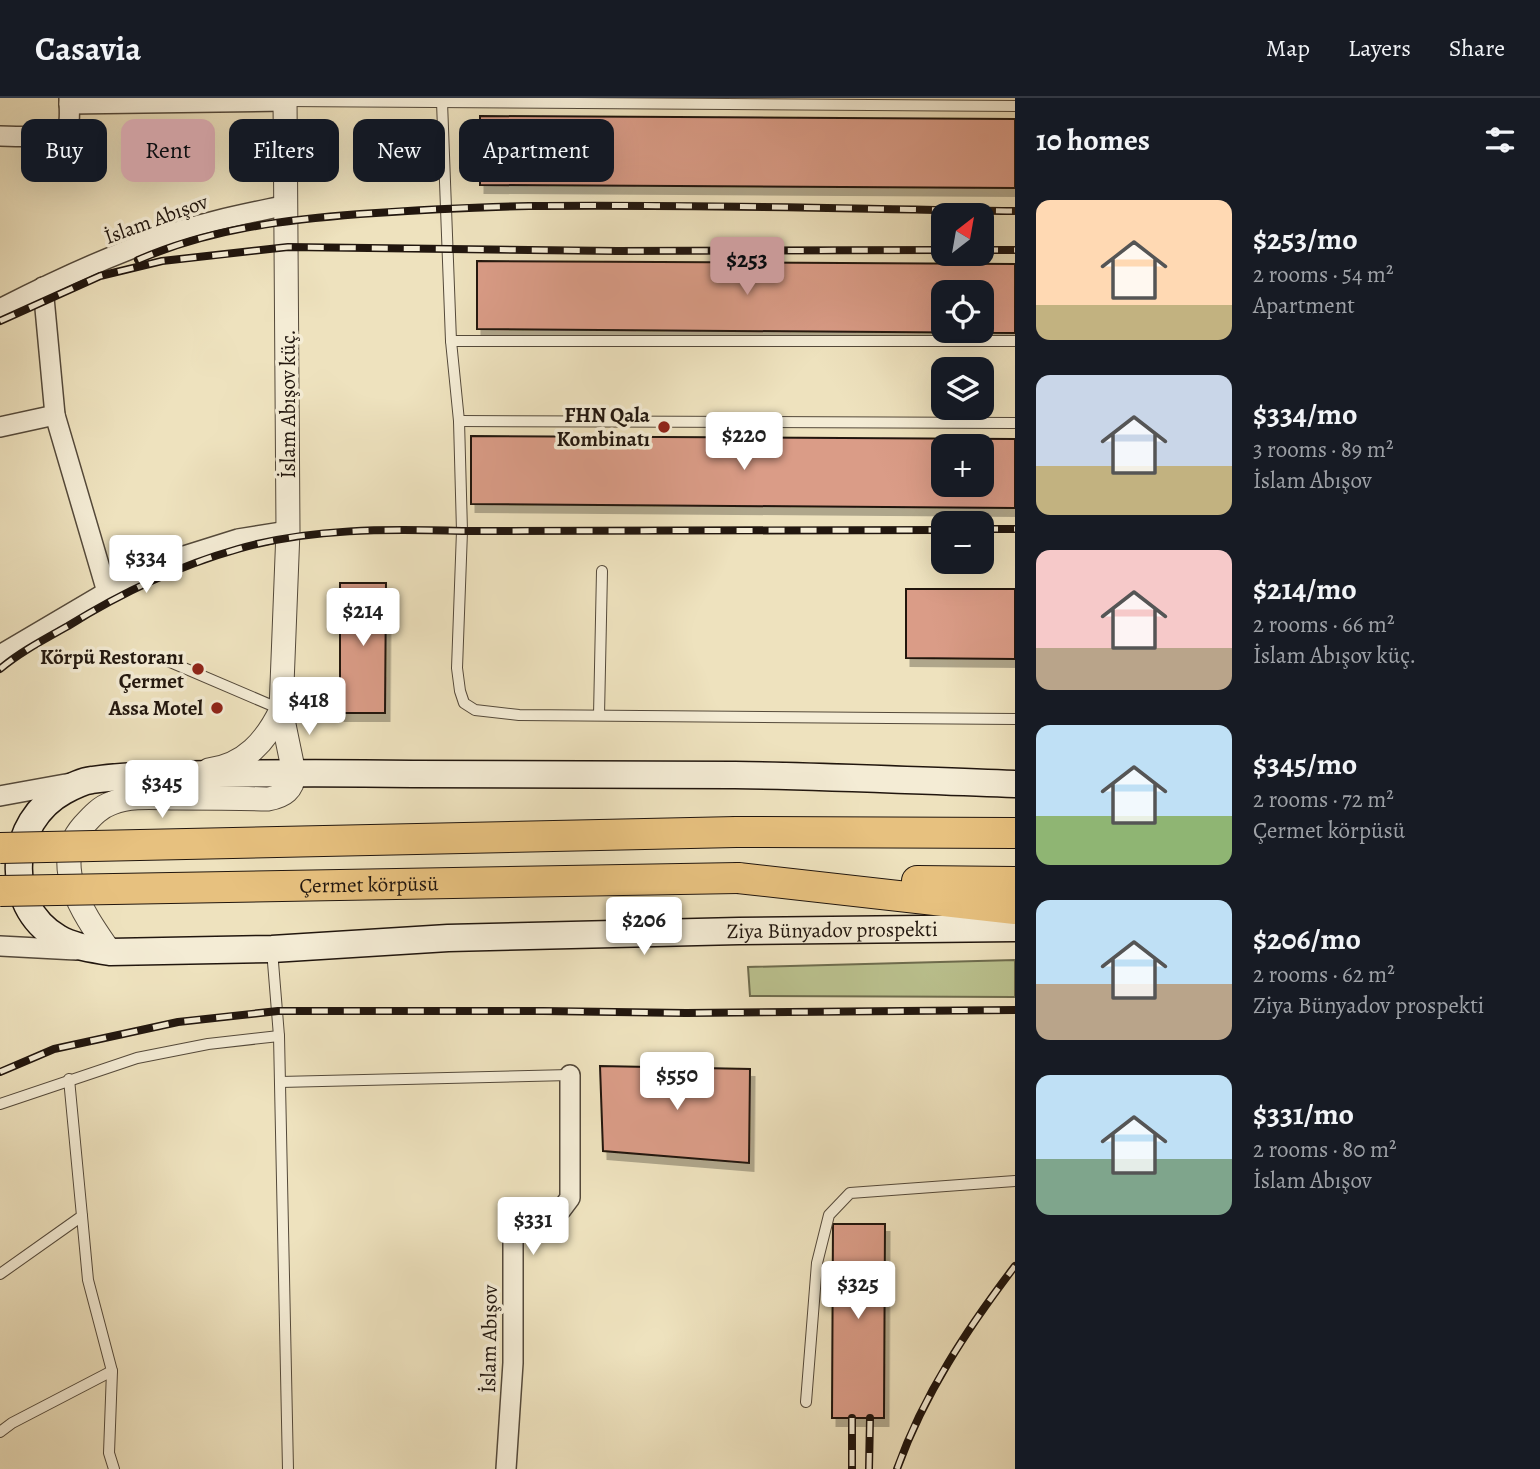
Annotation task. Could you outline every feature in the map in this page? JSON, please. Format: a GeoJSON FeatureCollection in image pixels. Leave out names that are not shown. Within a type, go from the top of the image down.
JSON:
{"type":"FeatureCollection","features":[{"type":"Feature","properties":{"kind":"main road"},"geometry":{"type":"LineString","coordinates":[[89,780],[294,773],[737,775],[1015,784]]}},
{"type":"Feature","properties":{"kind":"main road","name":"Ziya Bünyadov prospekti"},"geometry":{"type":"LineString","coordinates":[[89,780],[53,797],[40,809],[26,829],[18,857],[20,882],[27,903],[38,921],[58,939],[85,948],[110,952],[272,949],[448,938],[1015,928]]}},
{"type":"Feature","properties":{"kind":"main road"},"geometry":{"type":"LineString","coordinates":[[0,848],[736,832],[1015,833]]}},
{"type":"Feature","properties":{"kind":"main road"},"geometry":{"type":"LineString","coordinates":[[738,878],[1015,882]]}},
{"type":"Feature","properties":{"kind":"main road"},"geometry":{"type":"LineString","coordinates":[[738,878],[1015,909]]}},
{"type":"Feature","properties":{"kind":"main road","name":"Çermet körpüsü"},"geometry":{"type":"LineString","coordinates":[[0,891],[738,878]]}},
{"type":"Feature","properties":{"kind":"street"},"geometry":{"type":"LineString","coordinates":[[0,136],[52,135],[65,128],[69,122],[69,101],[285,100]]}},
{"type":"Feature","properties":{"kind":"street","name":"İslam Abışov küç."},"geometry":{"type":"LineString","coordinates":[[281,710],[288,531],[285,100]]}},
{"type":"Feature","properties":{"kind":"street","name":"İslam Abışov"},"geometry":{"type":"LineString","coordinates":[[0,309],[43,287],[163,236],[222,219],[287,205]]}},
{"type":"Feature","properties":{"kind":"street"},"geometry":{"type":"LineString","coordinates":[[43,287],[55,415],[107,592]]}},
{"type":"Feature","properties":{"kind":"street"},"geometry":{"type":"LineString","coordinates":[[0,427],[55,415]]}},
{"type":"Feature","properties":{"kind":"street"},"geometry":{"type":"LineString","coordinates":[[0,655],[107,592],[168,561],[239,539],[288,531]]}},
{"type":"Feature","properties":{"kind":"street"},"geometry":{"type":"LineString","coordinates":[[110,952],[77,898],[69,875],[70,855],[78,832],[94,813],[112,803],[137,798],[278,797],[291,787],[294,773],[281,710]]}},
{"type":"Feature","properties":{"kind":"street"},"geometry":{"type":"LineString","coordinates":[[175,775],[234,763],[262,742],[281,710]]}},
{"type":"Feature","properties":{"kind":"street"},"geometry":{"type":"LineString","coordinates":[[0,796],[89,780]]}},
{"type":"Feature","properties":{"kind":"street"},"geometry":{"type":"LineString","coordinates":[[0,946],[110,952]]}},
{"type":"Feature","properties":{"kind":"street","name":"İslam Abışov"},"geometry":{"type":"LineString","coordinates":[[506,1469],[513,1363],[513,1240],[519,1226],[561,1210],[569,1198],[570,1075]]}},
{"type":"Feature","properties":{"kind":"lane"},"geometry":{"type":"LineString","coordinates":[[285,100],[1015,106]]}},
{"type":"Feature","properties":{"kind":"lane"},"geometry":{"type":"LineString","coordinates":[[442,103],[451,341],[459,421],[462,531],[457,668],[464,703],[475,710],[519,715],[1015,719]]}},
{"type":"Feature","properties":{"kind":"lane"},"geometry":{"type":"LineString","coordinates":[[451,341],[1015,341]]}},
{"type":"Feature","properties":{"kind":"lane"},"geometry":{"type":"LineString","coordinates":[[459,421],[1015,423]]}},
{"type":"Feature","properties":{"kind":"lane"},"geometry":{"type":"LineString","coordinates":[[598,715],[601,570]]}},
{"type":"Feature","properties":{"kind":"lane"},"geometry":{"type":"LineString","coordinates":[[163,659],[281,710]]}},
{"type":"Feature","properties":{"kind":"lane"},"geometry":{"type":"LineString","coordinates":[[272,949],[279,1037],[288,1469]]}},
{"type":"Feature","properties":{"kind":"lane"},"geometry":{"type":"LineString","coordinates":[[0,1104],[137,1058],[208,1044],[279,1037]]}},
{"type":"Feature","properties":{"kind":"lane"},"geometry":{"type":"LineString","coordinates":[[280,1082],[570,1075]]}},
{"type":"Feature","properties":{"kind":"lane"},"geometry":{"type":"LineString","coordinates":[[69,1079],[88,1280],[112,1371],[109,1453],[114,1469]]}},
{"type":"Feature","properties":{"kind":"lane"},"geometry":{"type":"LineString","coordinates":[[806,1402],[817,1263],[829,1215],[843,1200],[850,1193],[1015,1181]]}},
{"type":"Feature","properties":{"kind":"lane"},"geometry":{"type":"LineString","coordinates":[[0,1274],[82,1216]]}},
{"type":"Feature","properties":{"kind":"lane"},"geometry":{"type":"LineString","coordinates":[[0,1432],[12,1423],[112,1371]]}},
{"type":"Feature","properties":{"kind":"green space"},"geometry":{"type":"Polygon","coordinates":[[[1015,960],[1015,997],[750,996],[748,967],[1015,960]]]}},
{"type":"Feature","properties":{"kind":"building"},"geometry":{"type":"Polygon","coordinates":[[[480,116],[1015,119],[1015,188],[480,185],[480,182],[614,182],[614,119],[480,119],[480,116]]]}},
{"type":"Feature","properties":{"kind":"building"},"geometry":{"type":"Polygon","coordinates":[[[477,261],[931,264],[931,266],[1015,264],[1015,333],[994,333],[994,280],[931,280],[931,332],[477,329],[477,261]]]}},
{"type":"Feature","properties":{"kind":"building"},"geometry":{"type":"Polygon","coordinates":[[[471,436],[931,439],[931,497],[994,497],[994,439],[1015,439],[1015,508],[471,504],[471,436]]]}},
{"type":"Feature","properties":{"kind":"building"},"geometry":{"type":"Polygon","coordinates":[[[340,583],[386,583],[385,713],[340,713],[340,583]]]}},
{"type":"Feature","properties":{"kind":"building"},"geometry":{"type":"Polygon","coordinates":[[[906,589],[1015,589],[1015,659],[906,658],[906,589]]]}},
{"type":"Feature","properties":{"kind":"building"},"geometry":{"type":"Polygon","coordinates":[[[600,1066],[750,1069],[749,1163],[603,1151],[600,1066]]]}},
{"type":"Feature","properties":{"kind":"building"},"geometry":{"type":"Polygon","coordinates":[[[833,1224],[885,1224],[884,1418],[832,1418],[833,1224]]]}},
{"type":"Feature","properties":{"kind":"railway"},"geometry":{"type":"LineString","coordinates":[[138,260],[219,233],[275,223],[423,210],[529,206],[650,206],[1015,211]]}},
{"type":"Feature","properties":{"kind":"railway"},"geometry":{"type":"LineString","coordinates":[[0,321],[100,276],[162,261],[288,247],[617,251],[931,250]]}},
{"type":"Feature","properties":{"kind":"railway"},"geometry":{"type":"LineString","coordinates":[[994,250],[1015,250]]}},
{"type":"Feature","properties":{"kind":"railway"},"geometry":{"type":"LineString","coordinates":[[994,529],[1015,529]]}},
{"type":"Feature","properties":{"kind":"railway"},"geometry":{"type":"LineString","coordinates":[[0,669],[108,602],[150,582],[238,549],[293,537],[378,530],[931,530]]}},
{"type":"Feature","properties":{"kind":"railway"},"geometry":{"type":"LineString","coordinates":[[0,1072],[54,1049],[178,1022],[278,1011],[686,1013],[1015,1010]]}},
{"type":"Feature","properties":{"kind":"railway"},"geometry":{"type":"LineString","coordinates":[[897,1469],[920,1414],[948,1363],[1015,1266]]}},
{"type":"Feature","properties":{"kind":"railway"},"geometry":{"type":"LineString","coordinates":[[852,1418],[852,1469]]}},
{"type":"Feature","properties":{"kind":"railway"},"geometry":{"type":"LineString","coordinates":[[869,1469],[870,1418]]}},
{"type":"Feature","properties":{"kind":"place","name":"FHN Qala Kombinatı"},"geometry":{"type":"Point","coordinates":[664,427]}},
{"type":"Feature","properties":{"kind":"place","name":"Körpü Restoranı Çermet"},"geometry":{"type":"Point","coordinates":[198,669]}},
{"type":"Feature","properties":{"kind":"place","name":"Assa Motel"},"geometry":{"type":"Point","coordinates":[217,708]}}]}
